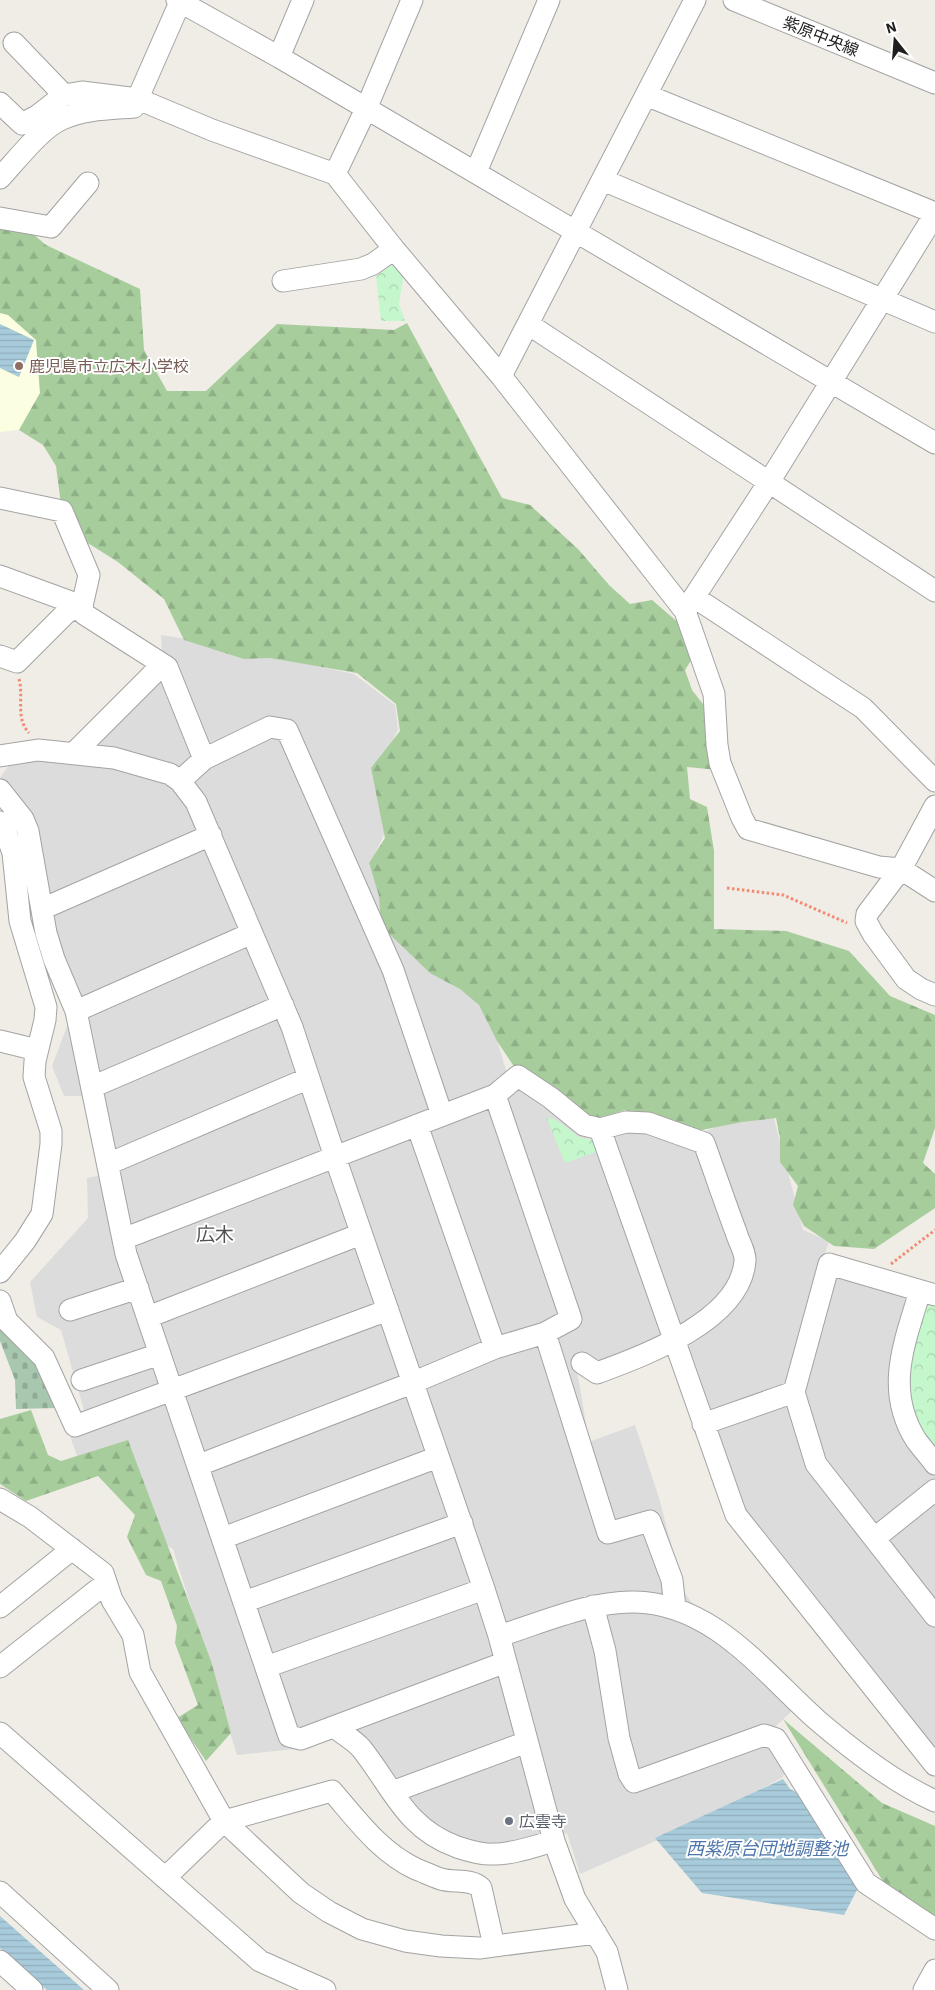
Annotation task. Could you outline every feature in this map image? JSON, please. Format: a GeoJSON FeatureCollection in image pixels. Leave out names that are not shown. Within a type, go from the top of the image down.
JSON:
{"type":"FeatureCollection","features":[{"type":"Feature","properties":{"kind":"street"},"geometry":{"type":"LineString","coordinates":[[279,57],[303,0]]}},
{"type":"Feature","properties":{"kind":"street"},"geometry":{"type":"LineString","coordinates":[[335,174],[366,109],[412,0]]}},
{"type":"Feature","properties":{"kind":"street"},"geometry":{"type":"LineString","coordinates":[[476,172],[549,0]]}},
{"type":"Feature","properties":{"kind":"street"},"geometry":{"type":"LineString","coordinates":[[501,376],[695,0]]}},
{"type":"Feature","properties":{"kind":"street","name":"紫原中央線"},"geometry":{"type":"LineString","coordinates":[[734,0],[935,83]]}},
{"type":"Feature","properties":{"kind":"street"},"geometry":{"type":"LineString","coordinates":[[0,178],[47,129],[60,120],[92,111],[134,107],[179,1],[476,172],[935,443]]}},
{"type":"Feature","properties":{"kind":"street"},"geometry":{"type":"LineString","coordinates":[[14,43],[64,95]]}},
{"type":"Feature","properties":{"kind":"street"},"geometry":{"type":"LineString","coordinates":[[0,104],[22,124],[37,116],[64,95],[82,92],[138,99],[212,130],[335,174],[394,249],[690,604],[863,708],[935,780]]}},
{"type":"Feature","properties":{"kind":"street"},"geometry":{"type":"LineString","coordinates":[[646,95],[935,213],[769,482],[690,604],[714,694],[720,762],[748,829],[879,867],[901,869],[935,891]]}},
{"type":"Feature","properties":{"kind":"street"},"geometry":{"type":"LineString","coordinates":[[603,180],[935,322]]}},
{"type":"Feature","properties":{"kind":"street"},"geometry":{"type":"LineString","coordinates":[[0,218],[51,227],[88,183]]}},
{"type":"Feature","properties":{"kind":"street"},"geometry":{"type":"LineString","coordinates":[[283,281],[361,269],[373,264],[394,249]]}},
{"type":"Feature","properties":{"kind":"street"},"geometry":{"type":"LineString","coordinates":[[528,324],[935,591]]}},
{"type":"Feature","properties":{"kind":"street"},"geometry":{"type":"LineString","coordinates":[[0,498],[62,511],[89,575],[82,606],[84,614],[167,667],[204,759]]}},
{"type":"Feature","properties":{"kind":"street"},"geometry":{"type":"LineString","coordinates":[[0,576],[82,606]]}},
{"type":"Feature","properties":{"kind":"street"},"geometry":{"type":"LineString","coordinates":[[8,659],[67,612],[82,606]]}},
{"type":"Feature","properties":{"kind":"street"},"geometry":{"type":"LineString","coordinates":[[74,753],[153,674]]}},
{"type":"Feature","properties":{"kind":"street"},"geometry":{"type":"LineString","coordinates":[[180,781],[204,759],[270,727],[287,730],[393,970],[442,1115]]}},
{"type":"Feature","properties":{"kind":"street"},"geometry":{"type":"LineString","coordinates":[[0,756],[38,750],[114,758],[170,774],[180,781],[196,802],[283,1005],[309,1078],[484,1589],[499,1636],[554,1841],[575,1899],[607,1952],[617,1990]]}},
{"type":"Feature","properties":{"kind":"street"},"geometry":{"type":"LineString","coordinates":[[0,790],[23,819],[28,831],[46,933],[54,959],[76,1011],[123,1239],[289,1736],[301,1739],[506,1662]]}},
{"type":"Feature","properties":{"kind":"street"},"geometry":{"type":"LineString","coordinates":[[935,806],[901,869],[867,914],[866,921],[873,934],[906,978],[921,989],[935,995]]}},
{"type":"Feature","properties":{"kind":"street"},"geometry":{"type":"LineString","coordinates":[[0,822],[4,827],[13,853],[20,921],[46,1006],[45,1020],[37,1050],[34,1077],[50,1130],[51,1144],[42,1214],[25,1241],[0,1272]]}},
{"type":"Feature","properties":{"kind":"street"},"geometry":{"type":"LineString","coordinates":[[42,909],[211,836]]}},
{"type":"Feature","properties":{"kind":"street"},"geometry":{"type":"LineString","coordinates":[[76,1011],[252,933]]}},
{"type":"Feature","properties":{"kind":"street"},"geometry":{"type":"LineString","coordinates":[[92,1087],[283,1005]]}},
{"type":"Feature","properties":{"kind":"street"},"geometry":{"type":"LineString","coordinates":[[0,1041],[37,1050]]}},
{"type":"Feature","properties":{"kind":"street"},"geometry":{"type":"LineString","coordinates":[[123,1239],[495,1095],[518,1076],[551,1098],[584,1125],[600,1130],[626,1122],[648,1123],[704,1143],[745,1260],[738,1284],[723,1305],[700,1326],[674,1340],[597,1373],[582,1363]]}},
{"type":"Feature","properties":{"kind":"street"},"geometry":{"type":"LineString","coordinates":[[108,1164],[309,1078]]}},
{"type":"Feature","properties":{"kind":"street"},"geometry":{"type":"LineString","coordinates":[[198,1465],[412,1383],[496,1348],[545,1333],[571,1319],[495,1095]]}},
{"type":"Feature","properties":{"kind":"street"},"geometry":{"type":"LineString","coordinates":[[417,1125],[496,1348]]}},
{"type":"Feature","properties":{"kind":"street"},"geometry":{"type":"LineString","coordinates":[[600,1130],[736,1515],[935,1766]]}},
{"type":"Feature","properties":{"kind":"street"},"geometry":{"type":"LineString","coordinates":[[148,1317],[361,1234]]}},
{"type":"Feature","properties":{"kind":"street"},"geometry":{"type":"LineString","coordinates":[[935,1464],[916,1439],[907,1420],[900,1399],[898,1379],[901,1356],[928,1293],[830,1264],[794,1392],[816,1464],[935,1616]]}},
{"type":"Feature","properties":{"kind":"street"},"geometry":{"type":"LineString","coordinates":[[70,1310],[138,1288]]}},
{"type":"Feature","properties":{"kind":"street"},"geometry":{"type":"LineString","coordinates":[[0,1301],[7,1321],[44,1358],[75,1426],[388,1310]]}},
{"type":"Feature","properties":{"kind":"street"},"geometry":{"type":"LineString","coordinates":[[545,1333],[608,1533],[650,1521],[672,1580],[674,1608]]}},
{"type":"Feature","properties":{"kind":"street"},"geometry":{"type":"LineString","coordinates":[[82,1380],[160,1354]]}},
{"type":"Feature","properties":{"kind":"street"},"geometry":{"type":"LineString","coordinates":[[703,1424],[794,1392]]}},
{"type":"Feature","properties":{"kind":"street"},"geometry":{"type":"LineString","coordinates":[[223,1538],[438,1457]]}},
{"type":"Feature","properties":{"kind":"street"},"geometry":{"type":"LineString","coordinates":[[875,1538],[935,1490]]}},
{"type":"Feature","properties":{"kind":"street"},"geometry":{"type":"LineString","coordinates":[[0,1499],[30,1517],[103,1573],[112,1600],[134,1635],[140,1672],[224,1820],[301,1892],[329,1912],[362,1929],[405,1941],[441,1946],[479,1948],[596,1933]]}},
{"type":"Feature","properties":{"kind":"street"},"geometry":{"type":"LineString","coordinates":[[244,1602],[462,1523]]}},
{"type":"Feature","properties":{"kind":"street"},"geometry":{"type":"LineString","coordinates":[[0,1607],[72,1549]]}},
{"type":"Feature","properties":{"kind":"street"},"geometry":{"type":"LineString","coordinates":[[0,1667],[106,1583]]}},
{"type":"Feature","properties":{"kind":"street"},"geometry":{"type":"LineString","coordinates":[[266,1667],[484,1589]]}},
{"type":"Feature","properties":{"kind":"street"},"geometry":{"type":"LineString","coordinates":[[499,1636],[594,1606],[635,1602],[674,1608],[710,1624],[740,1648],[818,1721],[889,1776],[935,1801]]}},
{"type":"Feature","properties":{"kind":"street"},"geometry":{"type":"LineString","coordinates":[[594,1606],[605,1651],[619,1738],[629,1774],[634,1782],[764,1735],[776,1739],[866,1883],[935,1929]]}},
{"type":"Feature","properties":{"kind":"street"},"geometry":{"type":"LineString","coordinates":[[334,1727],[360,1748],[414,1821],[424,1830],[444,1842],[473,1852],[495,1854],[554,1841]]}},
{"type":"Feature","properties":{"kind":"street"},"geometry":{"type":"LineString","coordinates":[[0,1733],[260,1961],[325,1990]]}},
{"type":"Feature","properties":{"kind":"street"},"geometry":{"type":"LineString","coordinates":[[392,1792],[527,1742]]}},
{"type":"Feature","properties":{"kind":"street"},"geometry":{"type":"LineString","coordinates":[[165,1878],[224,1820],[332,1791],[373,1839],[394,1856],[442,1880],[477,1884],[481,1888],[494,1946]]}},
{"type":"Feature","properties":{"kind":"street"},"geometry":{"type":"LineString","coordinates":[[0,1892],[108,1990]]}},
{"type":"Feature","properties":{"kind":"street"},"geometry":{"type":"LineString","coordinates":[[0,1961],[32,1990]]}},
{"type":"Feature","properties":{"kind":"street"},"geometry":{"type":"LineString","coordinates":[[924,1990],[935,1970]]}},
{"type":"Feature","properties":{"kind":"path"},"geometry":{"type":"LineString","coordinates":[[8,659],[20,683],[21,717],[24,727],[33,737],[38,750]]}},
{"type":"Feature","properties":{"kind":"path"},"geometry":{"type":"LineString","coordinates":[[727,888],[783,895],[873,934]]}},
{"type":"Feature","properties":{"kind":"path"},"geometry":{"type":"LineString","coordinates":[[883,1280],[891,1263],[935,1230]]}},
{"type":"Feature","properties":{"kind":"shaded area","name":"鹿児島市立広木小学校"},"geometry":{"type":"Polygon","coordinates":[[[0,313],[8,315],[36,339],[40,393],[19,430],[0,432],[0,313]]]}},
{"type":"Feature","properties":{"kind":"shaded area"},"geometry":{"type":"Polygon","coordinates":[[[161,635],[207,642],[354,674],[395,705],[398,730],[383,758],[384,835],[369,866],[434,970],[488,1010],[506,1070],[531,1089],[590,1141],[628,1128],[676,1142],[771,1107],[803,1230],[829,1241],[785,1385],[714,1413],[707,1409],[681,1332],[577,1370],[589,1442],[635,1425],[659,1498],[683,1590],[718,1643],[792,1711],[776,1726],[785,1770],[783,1777],[706,1819],[580,1874],[567,1833],[536,1841],[494,1848],[436,1831],[354,1734],[295,1749],[237,1755],[173,1549],[153,1537],[155,1514],[77,1456],[70,1436],[84,1410],[61,1330],[37,1317],[30,1282],[88,1218],[87,1178],[103,1175],[87,1096],[64,1096],[52,1066],[69,1021],[17,826],[0,800],[0,778],[9,765],[35,760],[64,764],[171,663],[162,650],[161,635]]]}},
{"type":"Feature","properties":{"kind":"shaded area"},"geometry":{"type":"Polygon","coordinates":[[[843,1274],[907,1294],[935,1474],[935,1776],[933,1753],[742,1510],[716,1433],[717,1427],[781,1405],[833,1277],[843,1274]]]}},
{"type":"Feature","properties":{"kind":"green space"},"geometry":{"type":"Polygon","coordinates":[[[0,225],[27,229],[46,245],[140,289],[144,350],[167,391],[206,391],[277,324],[394,330],[407,323],[502,498],[530,505],[578,549],[609,585],[630,604],[652,600],[702,643],[685,670],[692,690],[724,731],[718,770],[687,767],[690,799],[707,807],[714,851],[714,929],[786,931],[849,951],[890,996],[935,1015],[935,1128],[923,1163],[935,1174],[935,1208],[874,1249],[834,1246],[804,1226],[793,1205],[798,1186],[780,1162],[780,1138],[776,1118],[702,1130],[673,1130],[648,1125],[625,1110],[595,1120],[533,1084],[513,1065],[497,1041],[479,1005],[460,989],[430,973],[381,926],[379,896],[369,863],[385,838],[371,768],[400,731],[396,704],[357,673],[270,658],[244,659],[184,640],[164,599],[118,562],[64,528],[56,466],[43,445],[19,430],[40,393],[36,340],[8,315],[0,313],[0,225]]]}},
{"type":"Feature","properties":{"kind":"green space"},"geometry":{"type":"Polygon","coordinates":[[[392,265],[401,270],[403,279],[399,304],[405,321],[381,321],[376,276],[392,265]]]}},
{"type":"Feature","properties":{"kind":"green space"},"geometry":{"type":"Polygon","coordinates":[[[546,1117],[558,1121],[579,1137],[595,1141],[596,1152],[565,1163],[546,1117]]]}},
{"type":"Feature","properties":{"kind":"green space"},"geometry":{"type":"Polygon","coordinates":[[[931,1302],[935,1303],[935,1450],[915,1423],[905,1384],[923,1306],[931,1302]]]}},
{"type":"Feature","properties":{"kind":"green space"},"geometry":{"type":"Polygon","coordinates":[[[0,1327],[39,1359],[57,1408],[16,1409],[15,1380],[0,1341],[0,1327]]]}},
{"type":"Feature","properties":{"kind":"green space"},"geometry":{"type":"Polygon","coordinates":[[[31,1410],[48,1455],[61,1461],[128,1440],[211,1661],[231,1733],[206,1761],[177,1718],[198,1705],[175,1643],[177,1626],[161,1581],[146,1575],[127,1537],[135,1515],[98,1476],[26,1501],[0,1484],[0,1419],[31,1410]]]}},
{"type":"Feature","properties":{"kind":"green space"},"geometry":{"type":"Polygon","coordinates":[[[783,1719],[882,1803],[935,1826],[935,1932],[892,1896],[783,1719]]]}},
{"type":"Feature","properties":{"kind":"water"},"geometry":{"type":"Polygon","coordinates":[[[0,324],[34,340],[19,377],[0,368],[0,324]]]}},
{"type":"Feature","properties":{"kind":"water","name":"西紫原台団地調整池"},"geometry":{"type":"Polygon","coordinates":[[[783,1779],[790,1789],[796,1792],[858,1888],[844,1915],[702,1893],[655,1838],[783,1779]]]}},
{"type":"Feature","properties":{"kind":"water"},"geometry":{"type":"Polygon","coordinates":[[[0,1916],[84,1990],[47,1990],[0,1948],[0,1916]]]}},
{"type":"Feature","properties":{"kind":"place","name":"鹿児島市立広木小学校"},"geometry":{"type":"Point","coordinates":[19,366]}},
{"type":"Feature","properties":{"kind":"place","name":"広雲寺"},"geometry":{"type":"Point","coordinates":[509,1821]}},
{"type":"Feature","properties":{"kind":"district","name":"広木"},"geometry":{"type":"Point","coordinates":[215,1234]}}]}
